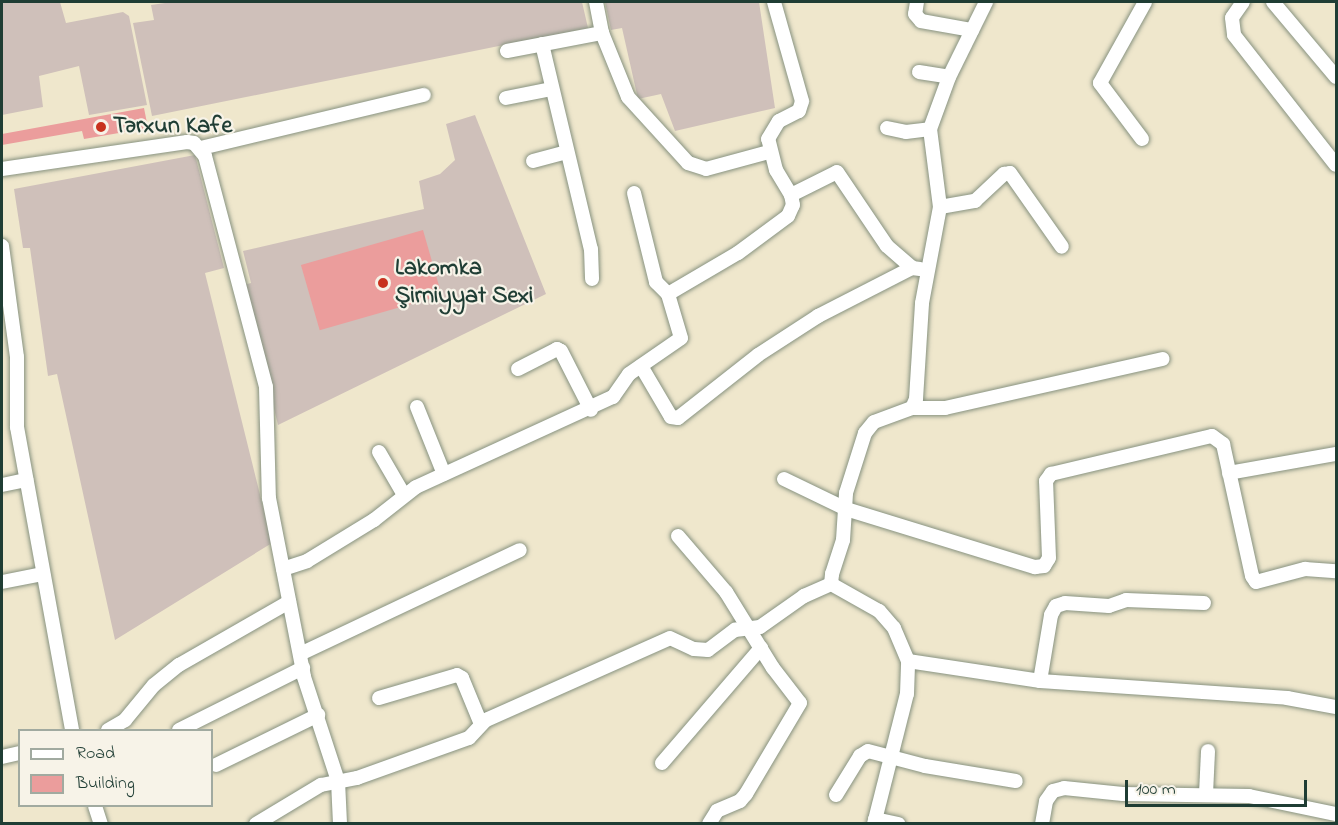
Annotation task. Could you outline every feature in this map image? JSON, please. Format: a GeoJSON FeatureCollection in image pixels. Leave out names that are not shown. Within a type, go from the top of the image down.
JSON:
{"type":"FeatureCollection","features":[{"type":"Feature","properties":{"kind":"street"},"geometry":{"type":"LineString","coordinates":[[596,2],[602,33],[628,97],[688,163],[706,169],[770,152]]}},
{"type":"Feature","properties":{"kind":"street"},"geometry":{"type":"LineString","coordinates":[[668,294],[738,253],[788,216],[793,205],[791,195],[770,152],[771,129],[799,111],[802,101],[774,2]]}},
{"type":"Feature","properties":{"kind":"street"},"geometry":{"type":"LineString","coordinates":[[917,2],[915,14],[921,21],[972,30]]}},
{"type":"Feature","properties":{"kind":"street"},"geometry":{"type":"LineString","coordinates":[[912,408],[927,270],[940,207],[930,129],[949,77],[986,2]]}},
{"type":"Feature","properties":{"kind":"street"},"geometry":{"type":"LineString","coordinates":[[1142,139],[1100,83],[1145,2]]}},
{"type":"Feature","properties":{"kind":"street"},"geometry":{"type":"LineString","coordinates":[[1243,2],[1232,18],[1234,35],[1336,165]]}},
{"type":"Feature","properties":{"kind":"street"},"geometry":{"type":"LineString","coordinates":[[1273,2],[1336,77]]}},
{"type":"Feature","properties":{"kind":"street"},"geometry":{"type":"LineString","coordinates":[[507,51],[602,33]]}},
{"type":"Feature","properties":{"kind":"street"},"geometry":{"type":"LineString","coordinates":[[542,44],[591,249],[592,279]]}},
{"type":"Feature","properties":{"kind":"street"},"geometry":{"type":"LineString","coordinates":[[918,72],[949,77]]}},
{"type":"Feature","properties":{"kind":"street"},"geometry":{"type":"LineString","coordinates":[[506,98],[552,89]]}},
{"type":"Feature","properties":{"kind":"street"},"geometry":{"type":"LineString","coordinates":[[2,169],[187,142],[201,148],[424,95]]}},
{"type":"Feature","properties":{"kind":"street"},"geometry":{"type":"LineString","coordinates":[[887,128],[906,132],[930,129]]}},
{"type":"Feature","properties":{"kind":"street"},"geometry":{"type":"LineString","coordinates":[[201,148],[266,387],[269,498],[301,661],[338,782],[340,824]]}},
{"type":"Feature","properties":{"kind":"street"},"geometry":{"type":"LineString","coordinates":[[533,161],[567,152]]}},
{"type":"Feature","properties":{"kind":"street"},"geometry":{"type":"LineString","coordinates":[[791,195],[837,172],[887,246],[912,268],[927,270]]}},
{"type":"Feature","properties":{"kind":"street"},"geometry":{"type":"LineString","coordinates":[[940,207],[975,201],[1004,174],[1010,173],[1062,247]]}},
{"type":"Feature","properties":{"kind":"street"},"geometry":{"type":"LineString","coordinates":[[283,569],[307,561],[374,520],[404,495],[444,474],[591,410],[614,397],[623,380],[681,338],[668,294],[656,282],[634,193]]}},
{"type":"Feature","properties":{"kind":"street"},"geometry":{"type":"LineString","coordinates":[[2,246],[16,427],[72,729]]}},
{"type":"Feature","properties":{"kind":"street"},"geometry":{"type":"LineString","coordinates":[[640,366],[671,417],[678,418],[758,355],[818,316],[912,268]]}},
{"type":"Feature","properties":{"kind":"street"},"geometry":{"type":"LineString","coordinates":[[518,369],[557,349],[561,351],[591,410]]}},
{"type":"Feature","properties":{"kind":"street"},"geometry":{"type":"LineString","coordinates":[[256,824],[308,791],[469,738],[482,724],[670,638],[702,651],[735,630],[752,628],[831,584],[843,540],[846,493],[865,433],[874,422],[912,408],[945,408],[1162,359]]}},
{"type":"Feature","properties":{"kind":"street"},"geometry":{"type":"LineString","coordinates":[[417,407],[444,474]]}},
{"type":"Feature","properties":{"kind":"street"},"geometry":{"type":"LineString","coordinates":[[784,478],[846,509],[1035,567],[1044,566],[1049,558],[1046,481],[1057,471],[1212,436],[1222,444],[1252,576],[1257,582],[1305,569],[1336,571]]}},
{"type":"Feature","properties":{"kind":"street"},"geometry":{"type":"LineString","coordinates":[[379,452],[404,495]]}},
{"type":"Feature","properties":{"kind":"street"},"geometry":{"type":"LineString","coordinates":[[1229,473],[1336,454]]}},
{"type":"Feature","properties":{"kind":"street"},"geometry":{"type":"LineString","coordinates":[[2,485],[26,480]]}},
{"type":"Feature","properties":{"kind":"street"},"geometry":{"type":"LineString","coordinates":[[678,536],[752,628],[761,648],[800,708],[746,794],[717,811],[709,824]]}},
{"type":"Feature","properties":{"kind":"street"},"geometry":{"type":"LineString","coordinates":[[181,729],[301,661],[520,550]]}},
{"type":"Feature","properties":{"kind":"street"},"geometry":{"type":"LineString","coordinates":[[2,582],[43,574]]}},
{"type":"Feature","properties":{"kind":"street"},"geometry":{"type":"LineString","coordinates":[[831,584],[879,611],[894,628],[908,661],[907,694],[874,821],[897,824]]}},
{"type":"Feature","properties":{"kind":"street"},"geometry":{"type":"LineString","coordinates":[[1040,681],[1051,615],[1056,606],[1065,603],[1109,606],[1126,600],[1204,603]]}},
{"type":"Feature","properties":{"kind":"street"},"geometry":{"type":"LineString","coordinates":[[117,728],[154,685],[179,665],[289,602]]}},
{"type":"Feature","properties":{"kind":"street"},"geometry":{"type":"LineString","coordinates":[[662,763],[761,648]]}},
{"type":"Feature","properties":{"kind":"street"},"geometry":{"type":"LineString","coordinates":[[908,661],[1040,681],[1287,698],[1336,706]]}},
{"type":"Feature","properties":{"kind":"street"},"geometry":{"type":"LineString","coordinates":[[379,698],[457,675],[462,678],[482,724]]}},
{"type":"Feature","properties":{"kind":"street"},"geometry":{"type":"LineString","coordinates":[[216,765],[318,716]]}},
{"type":"Feature","properties":{"kind":"street"},"geometry":{"type":"LineString","coordinates":[[836,795],[860,756],[868,751],[890,758],[1016,781]]}},
{"type":"Feature","properties":{"kind":"street"},"geometry":{"type":"LineString","coordinates":[[1206,794],[1208,751]]}},
{"type":"Feature","properties":{"kind":"street"},"geometry":{"type":"LineString","coordinates":[[2,757],[18,753]]}},
{"type":"Feature","properties":{"kind":"street"},"geometry":{"type":"LineString","coordinates":[[1042,824],[1046,801],[1053,791],[1064,788],[1147,795],[1206,794],[1258,797],[1336,814]]}},
{"type":"Feature","properties":{"kind":"street"},"geometry":{"type":"LineString","coordinates":[[95,807],[101,824]]}},
{"type":"Feature","properties":{"kind":"shaded area"},"geometry":{"type":"Polygon","coordinates":[[[2,2],[60,2],[66,23],[123,12],[129,16],[147,105],[89,115],[79,66],[39,76],[43,107],[2,115],[2,2]]]}},
{"type":"Feature","properties":{"kind":"shaded area"},"geometry":{"type":"Polygon","coordinates":[[[172,2],[582,2],[588,28],[152,116],[133,23],[154,20],[151,5],[172,2]]]}},
{"type":"Feature","properties":{"kind":"shaded area"},"geometry":{"type":"Polygon","coordinates":[[[605,2],[759,2],[775,108],[675,131],[661,94],[638,99],[622,28],[611,30],[605,2]]]}},
{"type":"Feature","properties":{"kind":"shaded area"},"geometry":{"type":"Polygon","coordinates":[[[475,115],[546,294],[278,425],[244,285],[251,283],[243,251],[424,209],[419,181],[440,174],[455,160],[446,124],[475,115]]]}},
{"type":"Feature","properties":{"kind":"shaded area"},"geometry":{"type":"Polygon","coordinates":[[[195,155],[224,268],[205,273],[272,543],[115,640],[57,374],[48,376],[30,248],[23,248],[14,189],[195,155]]]}},
{"type":"Feature","properties":{"kind":"building"},"geometry":{"type":"Polygon","coordinates":[[[144,108],[148,128],[84,139],[82,131],[2,145],[2,134],[144,108]]]}},
{"type":"Feature","properties":{"kind":"building"},"geometry":{"type":"Polygon","coordinates":[[[423,230],[442,295],[320,330],[301,265],[423,230]]]}},
{"type":"Feature","properties":{"kind":"place","name":"Tərxun Kafe"},"geometry":{"type":"Point","coordinates":[101,127]}},
{"type":"Feature","properties":{"kind":"place","name":"Lakomka Şirniyyat Sexi"},"geometry":{"type":"Point","coordinates":[383,283]}}]}
